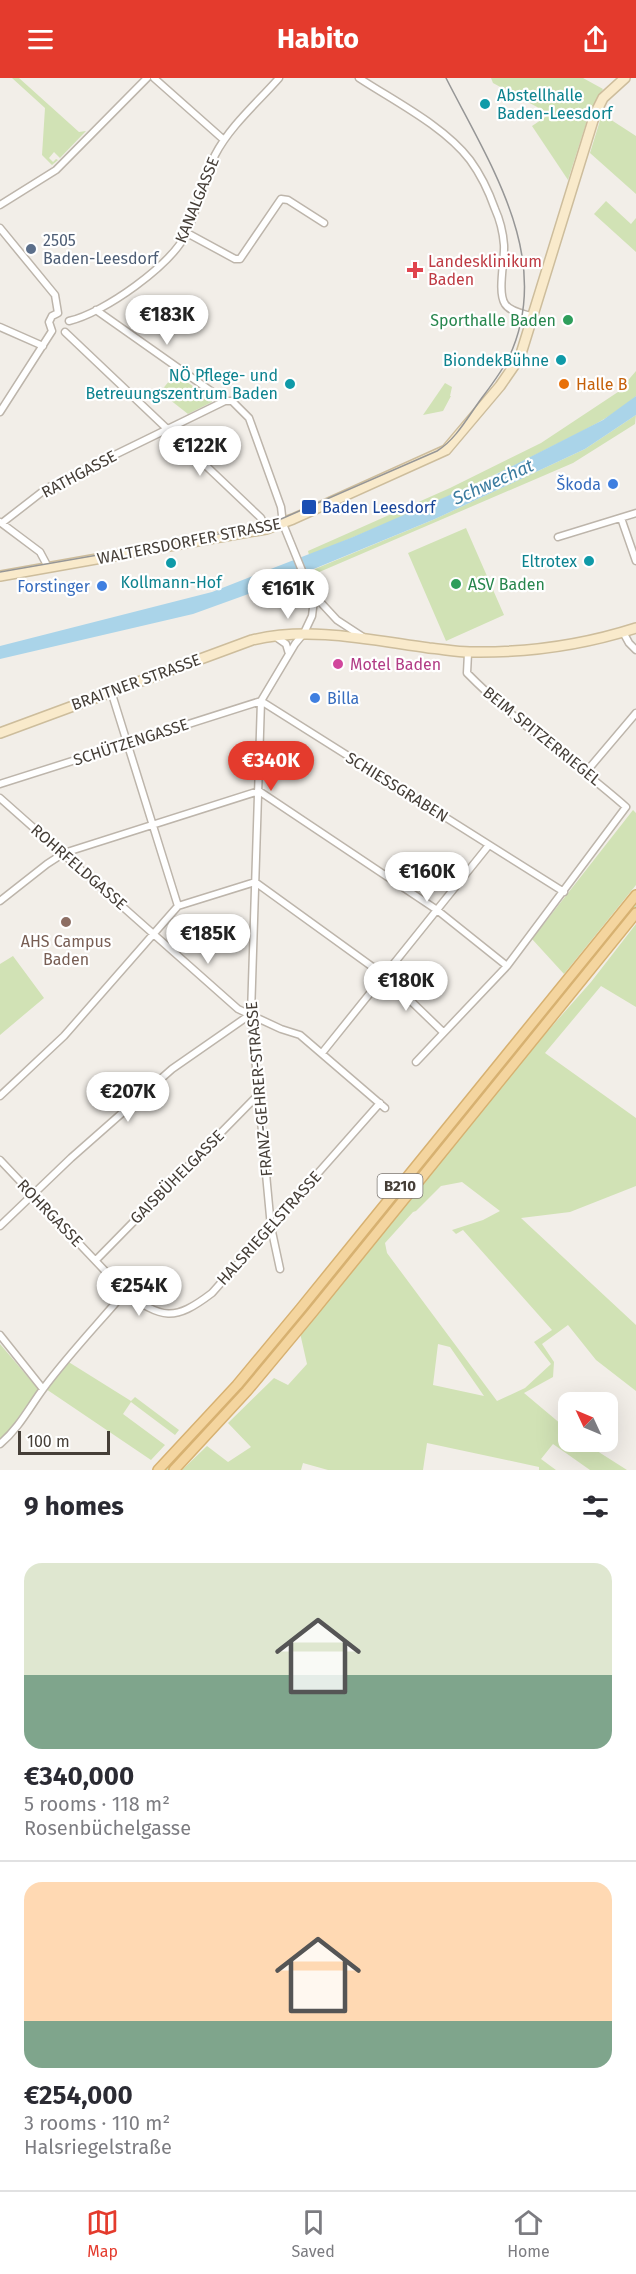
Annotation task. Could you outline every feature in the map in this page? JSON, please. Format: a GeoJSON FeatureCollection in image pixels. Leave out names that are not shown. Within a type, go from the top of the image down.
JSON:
{"type":"FeatureCollection","features":[{"type":"Feature","properties":{"kind":"main road","name":"B210"},"geometry":{"type":"LineString","coordinates":[[158,1470],[237,1385],[636,895]]}},
{"type":"Feature","properties":{"kind":"main road","name":"B210"},"geometry":{"type":"LineString","coordinates":[[174,1470],[247,1391],[636,913]]}},
{"type":"Feature","properties":{"kind":"street"},"geometry":{"type":"LineString","coordinates":[[0,205],[56,170],[147,78]]}},
{"type":"Feature","properties":{"kind":"street"},"geometry":{"type":"LineString","coordinates":[[153,78],[224,140]]}},
{"type":"Feature","properties":{"kind":"street","name":"KANALGASSE"},"geometry":{"type":"LineString","coordinates":[[69,321],[96,310],[156,270],[178,248],[187,232],[208,168],[224,140],[279,78]]}},
{"type":"Feature","properties":{"kind":"street"},"geometry":{"type":"LineString","coordinates":[[359,78],[429,124],[469,159],[482,177],[503,233],[501,294],[503,301],[513,310],[534,317]]}},
{"type":"Feature","properties":{"kind":"street","name":"WALTERSDORFER STRASSE"},"geometry":{"type":"LineString","coordinates":[[0,576],[266,529],[283,524],[446,450],[514,367],[525,345],[595,114],[603,98],[625,78]]}},
{"type":"Feature","properties":{"kind":"street"},"geometry":{"type":"LineString","coordinates":[[187,232],[235,259],[240,259],[281,200],[288,200],[324,223]]}},
{"type":"Feature","properties":{"kind":"street"},"geometry":{"type":"LineString","coordinates":[[0,228],[55,295],[58,313]]}},
{"type":"Feature","properties":{"kind":"street"},"geometry":{"type":"LineString","coordinates":[[96,310],[225,401],[232,401],[249,418],[281,507],[283,524],[312,592],[338,620],[368,640]]}},
{"type":"Feature","properties":{"kind":"street"},"geometry":{"type":"LineString","coordinates":[[0,412],[52,331],[49,322],[52,316],[58,313],[66,316],[69,327],[65,332],[52,331]]}},
{"type":"Feature","properties":{"kind":"street"},"geometry":{"type":"LineString","coordinates":[[0,327],[43,346]]}},
{"type":"Feature","properties":{"kind":"street"},"geometry":{"type":"LineString","coordinates":[[65,332],[261,518],[266,529]]}},
{"type":"Feature","properties":{"kind":"street"},"geometry":{"type":"LineString","coordinates":[[0,397],[7,402]]}},
{"type":"Feature","properties":{"kind":"street","name":"RATHGASSE"},"geometry":{"type":"LineString","coordinates":[[1,523],[47,488],[225,401]]}},
{"type":"Feature","properties":{"kind":"street"},"geometry":{"type":"LineString","coordinates":[[558,537],[636,513]]}},
{"type":"Feature","properties":{"kind":"street"},"geometry":{"type":"LineString","coordinates":[[621,518],[636,561]]}},
{"type":"Feature","properties":{"kind":"street"},"geometry":{"type":"LineString","coordinates":[[1,523],[40,552],[48,567]]}},
{"type":"Feature","properties":{"kind":"street","name":"FRANZ-GEHRER-STRASSE"},"geometry":{"type":"LineString","coordinates":[[280,1269],[271,1227],[251,1014],[261,701],[304,633],[314,608],[312,592]]}},
{"type":"Feature","properties":{"kind":"street","name":"BRAITNER STRASSE"},"geometry":{"type":"LineString","coordinates":[[0,733],[252,640],[273,635],[304,633],[468,652],[555,647],[636,628]]}},
{"type":"Feature","properties":{"kind":"street"},"geometry":{"type":"LineString","coordinates":[[624,632],[629,643],[636,650]]}},
{"type":"Feature","properties":{"kind":"street"},"geometry":{"type":"LineString","coordinates":[[273,635],[286,644],[289,654]]}},
{"type":"Feature","properties":{"kind":"street","name":"BEIM SPITZERRIEGEL"},"geometry":{"type":"LineString","coordinates":[[468,652],[467,673],[490,697],[586,772],[626,807],[564,892]]}},
{"type":"Feature","properties":{"kind":"street"},"geometry":{"type":"LineString","coordinates":[[111,691],[178,906]]}},
{"type":"Feature","properties":{"kind":"street","name":"SCHÜTZENGASSE"},"geometry":{"type":"LineString","coordinates":[[0,784],[261,701]]}},
{"type":"Feature","properties":{"kind":"street","name":"SCHIESSGRABEN"},"geometry":{"type":"LineString","coordinates":[[261,701],[564,892]]}},
{"type":"Feature","properties":{"kind":"street"},"geometry":{"type":"LineString","coordinates":[[586,772],[636,713]]}},
{"type":"Feature","properties":{"kind":"street"},"geometry":{"type":"LineString","coordinates":[[0,901],[47,864],[64,854],[259,791],[437,910],[507,966]]}},
{"type":"Feature","properties":{"kind":"street","name":"ROHRFELDGASSE"},"geometry":{"type":"LineString","coordinates":[[0,798],[238,1009],[280,1029],[300,1035],[382,1105]]}},
{"type":"Feature","properties":{"kind":"street"},"geometry":{"type":"LineString","coordinates":[[322,1053],[489,845]]}},
{"type":"Feature","properties":{"kind":"street"},"geometry":{"type":"LineString","coordinates":[[0,1096],[64,1036],[178,906],[255,882],[385,976],[443,1032]]}},
{"type":"Feature","properties":{"kind":"street"},"geometry":{"type":"LineString","coordinates":[[416,1062],[507,966],[564,892]]}},
{"type":"Feature","properties":{"kind":"street"},"geometry":{"type":"LineString","coordinates":[[0,1226],[172,1069],[251,1014]]}},
{"type":"Feature","properties":{"kind":"street","name":"GAISBÜHELGASSE"},"geometry":{"type":"LineString","coordinates":[[96,1260],[259,1094]]}},
{"type":"Feature","properties":{"kind":"street","name":"HALSRIEGELSTRASSE"},"geometry":{"type":"LineString","coordinates":[[125,1292],[156,1312],[166,1315],[187,1309],[212,1293],[382,1105]]}},
{"type":"Feature","properties":{"kind":"street","name":"ROHRGASSE"},"geometry":{"type":"LineString","coordinates":[[0,1160],[125,1292]]}},
{"type":"Feature","properties":{"kind":"street"},"geometry":{"type":"LineString","coordinates":[[0,1444],[24,1419],[43,1389],[125,1292]]}},
{"type":"Feature","properties":{"kind":"street"},"geometry":{"type":"LineString","coordinates":[[0,1335],[43,1389]]}},
{"type":"Feature","properties":{"kind":"green space"},"geometry":{"type":"Polygon","coordinates":[[[12,78],[19,78],[79,132],[86,131],[60,158],[54,152],[49,158],[53,162],[58,160],[52,165],[42,155],[45,108],[12,78]]]}},
{"type":"Feature","properties":{"kind":"green space"},"geometry":{"type":"Polygon","coordinates":[[[491,78],[583,78],[603,89],[590,111],[568,180],[532,126],[550,114],[493,83],[491,78]]]}},
{"type":"Feature","properties":{"kind":"green space"},"geometry":{"type":"Polygon","coordinates":[[[602,114],[636,136],[636,194],[590,153],[602,114]]]}},
{"type":"Feature","properties":{"kind":"green space"},"geometry":{"type":"Polygon","coordinates":[[[606,201],[631,224],[636,218],[636,252],[594,214],[606,201]]]}},
{"type":"Feature","properties":{"kind":"green space"},"geometry":{"type":"Polygon","coordinates":[[[636,371],[636,396],[602,420],[455,493],[309,555],[308,551],[450,488],[541,443],[618,392],[636,371]]]}},
{"type":"Feature","properties":{"kind":"green space"},"geometry":{"type":"Polygon","coordinates":[[[175,374],[212,399],[212,402],[188,414],[160,392],[175,374]]]}},
{"type":"Feature","properties":{"kind":"green space"},"geometry":{"type":"Polygon","coordinates":[[[445,383],[452,387],[451,396],[443,411],[423,415],[445,383]]]}},
{"type":"Feature","properties":{"kind":"green space"},"geometry":{"type":"Polygon","coordinates":[[[636,415],[635,424],[573,463],[317,573],[315,569],[435,519],[585,449],[636,415]]]}},
{"type":"Feature","properties":{"kind":"green space","name":"ASV Baden"},"geometry":{"type":"Polygon","coordinates":[[[466,528],[504,615],[446,641],[408,553],[466,528]]]}},
{"type":"Feature","properties":{"kind":"green space"},"geometry":{"type":"Polygon","coordinates":[[[633,810],[636,813],[636,885],[564,974],[532,939],[633,810]]]}},
{"type":"Feature","properties":{"kind":"green space"},"geometry":{"type":"Polygon","coordinates":[[[636,901],[636,907],[500,1075],[494,1079],[497,1073],[636,901]]]}},
{"type":"Feature","properties":{"kind":"green space"},"geometry":{"type":"Polygon","coordinates":[[[636,924],[636,1007],[601,986],[545,1053],[636,1118],[636,1186],[570,1212],[521,1218],[636,1325],[636,1391],[596,1360],[568,1325],[542,1344],[554,1362],[553,1377],[524,1393],[558,1422],[558,1448],[553,1444],[541,1459],[556,1470],[539,1470],[539,1467],[427,1443],[423,1470],[328,1470],[303,1463],[301,1470],[182,1470],[207,1446],[228,1462],[251,1447],[228,1423],[274,1378],[288,1385],[307,1364],[300,1333],[531,1050],[591,982],[636,924]],[[462,1182],[441,1186],[385,1243],[387,1253],[497,1401],[525,1388],[551,1364],[534,1342],[552,1330],[463,1230],[456,1234],[452,1230],[483,1220],[500,1211],[462,1182]],[[438,1344],[433,1385],[484,1396],[450,1347],[438,1344]]]}},
{"type":"Feature","properties":{"kind":"green space"},"geometry":{"type":"Polygon","coordinates":[[[13,956],[44,998],[0,1035],[0,964],[13,956]]]}},
{"type":"Feature","properties":{"kind":"green space"},"geometry":{"type":"Polygon","coordinates":[[[382,1217],[381,1222],[251,1379],[169,1470],[164,1470],[213,1418],[382,1217]]]}},
{"type":"Feature","properties":{"kind":"green space"},"geometry":{"type":"Polygon","coordinates":[[[0,1344],[39,1390],[23,1417],[0,1440],[0,1344]]]}},
{"type":"Feature","properties":{"kind":"green space"},"geometry":{"type":"Polygon","coordinates":[[[67,1361],[131,1401],[135,1397],[179,1430],[175,1435],[131,1402],[123,1414],[165,1445],[151,1460],[46,1389],[67,1361]]]}},
{"type":"Feature","properties":{"kind":"green space"},"geometry":{"type":"Polygon","coordinates":[[[564,1452],[599,1452],[627,1470],[590,1470],[564,1452]]]}},
{"type":"Feature","properties":{"kind":"water","name":"Schwechat"},"geometry":{"type":"Polygon","coordinates":[[[636,396],[636,415],[585,449],[435,519],[287,580],[193,614],[0,659],[0,646],[212,592],[353,537],[489,478],[603,420],[636,396]]]}},
{"type":"Feature","properties":{"kind":"tram line"},"geometry":{"type":"LineString","coordinates":[[0,572],[265,526],[437,451],[451,440],[509,357],[521,320],[525,284],[521,248],[511,213],[497,178],[446,78]]}},
{"type":"Feature","properties":{"kind":"place","name":"Abstellhalle Baden-Leesdorf"},"geometry":{"type":"Point","coordinates":[485,104]}},
{"type":"Feature","properties":{"kind":"place","name":"2505 Baden-Leesdorf"},"geometry":{"type":"Point","coordinates":[31,249]}},
{"type":"Feature","properties":{"kind":"place","name":"Landesklinikum Baden"},"geometry":{"type":"Point","coordinates":[415,270]}},
{"type":"Feature","properties":{"kind":"place","name":"Sporthalle Baden"},"geometry":{"type":"Point","coordinates":[568,320]}},
{"type":"Feature","properties":{"kind":"place","name":"BiondekBühne"},"geometry":{"type":"Point","coordinates":[561,360]}},
{"type":"Feature","properties":{"kind":"place","name":"NÖ Pflege- und Betreuungszentrum Baden"},"geometry":{"type":"Point","coordinates":[290,384]}},
{"type":"Feature","properties":{"kind":"place","name":"Halle B"},"geometry":{"type":"Point","coordinates":[564,384]}},
{"type":"Feature","properties":{"kind":"place","name":"Škoda"},"geometry":{"type":"Point","coordinates":[613,484]}},
{"type":"Feature","properties":{"kind":"place","name":"Baden Leesdorf"},"geometry":{"type":"Point","coordinates":[309,507]}},
{"type":"Feature","properties":{"kind":"place","name":"Eltrotex"},"geometry":{"type":"Point","coordinates":[589,561]}},
{"type":"Feature","properties":{"kind":"place","name":"Kollmann-Hof"},"geometry":{"type":"Point","coordinates":[171,563]}},
{"type":"Feature","properties":{"kind":"place","name":"ASV Baden"},"geometry":{"type":"Point","coordinates":[456,584]}},
{"type":"Feature","properties":{"kind":"place","name":"Forstinger"},"geometry":{"type":"Point","coordinates":[102,586]}},
{"type":"Feature","properties":{"kind":"place","name":"Motel Baden"},"geometry":{"type":"Point","coordinates":[338,664]}},
{"type":"Feature","properties":{"kind":"place","name":"Billa"},"geometry":{"type":"Point","coordinates":[315,698]}},
{"type":"Feature","properties":{"kind":"place","name":"AHS Campus Baden"},"geometry":{"type":"Point","coordinates":[66,922]}}]}
